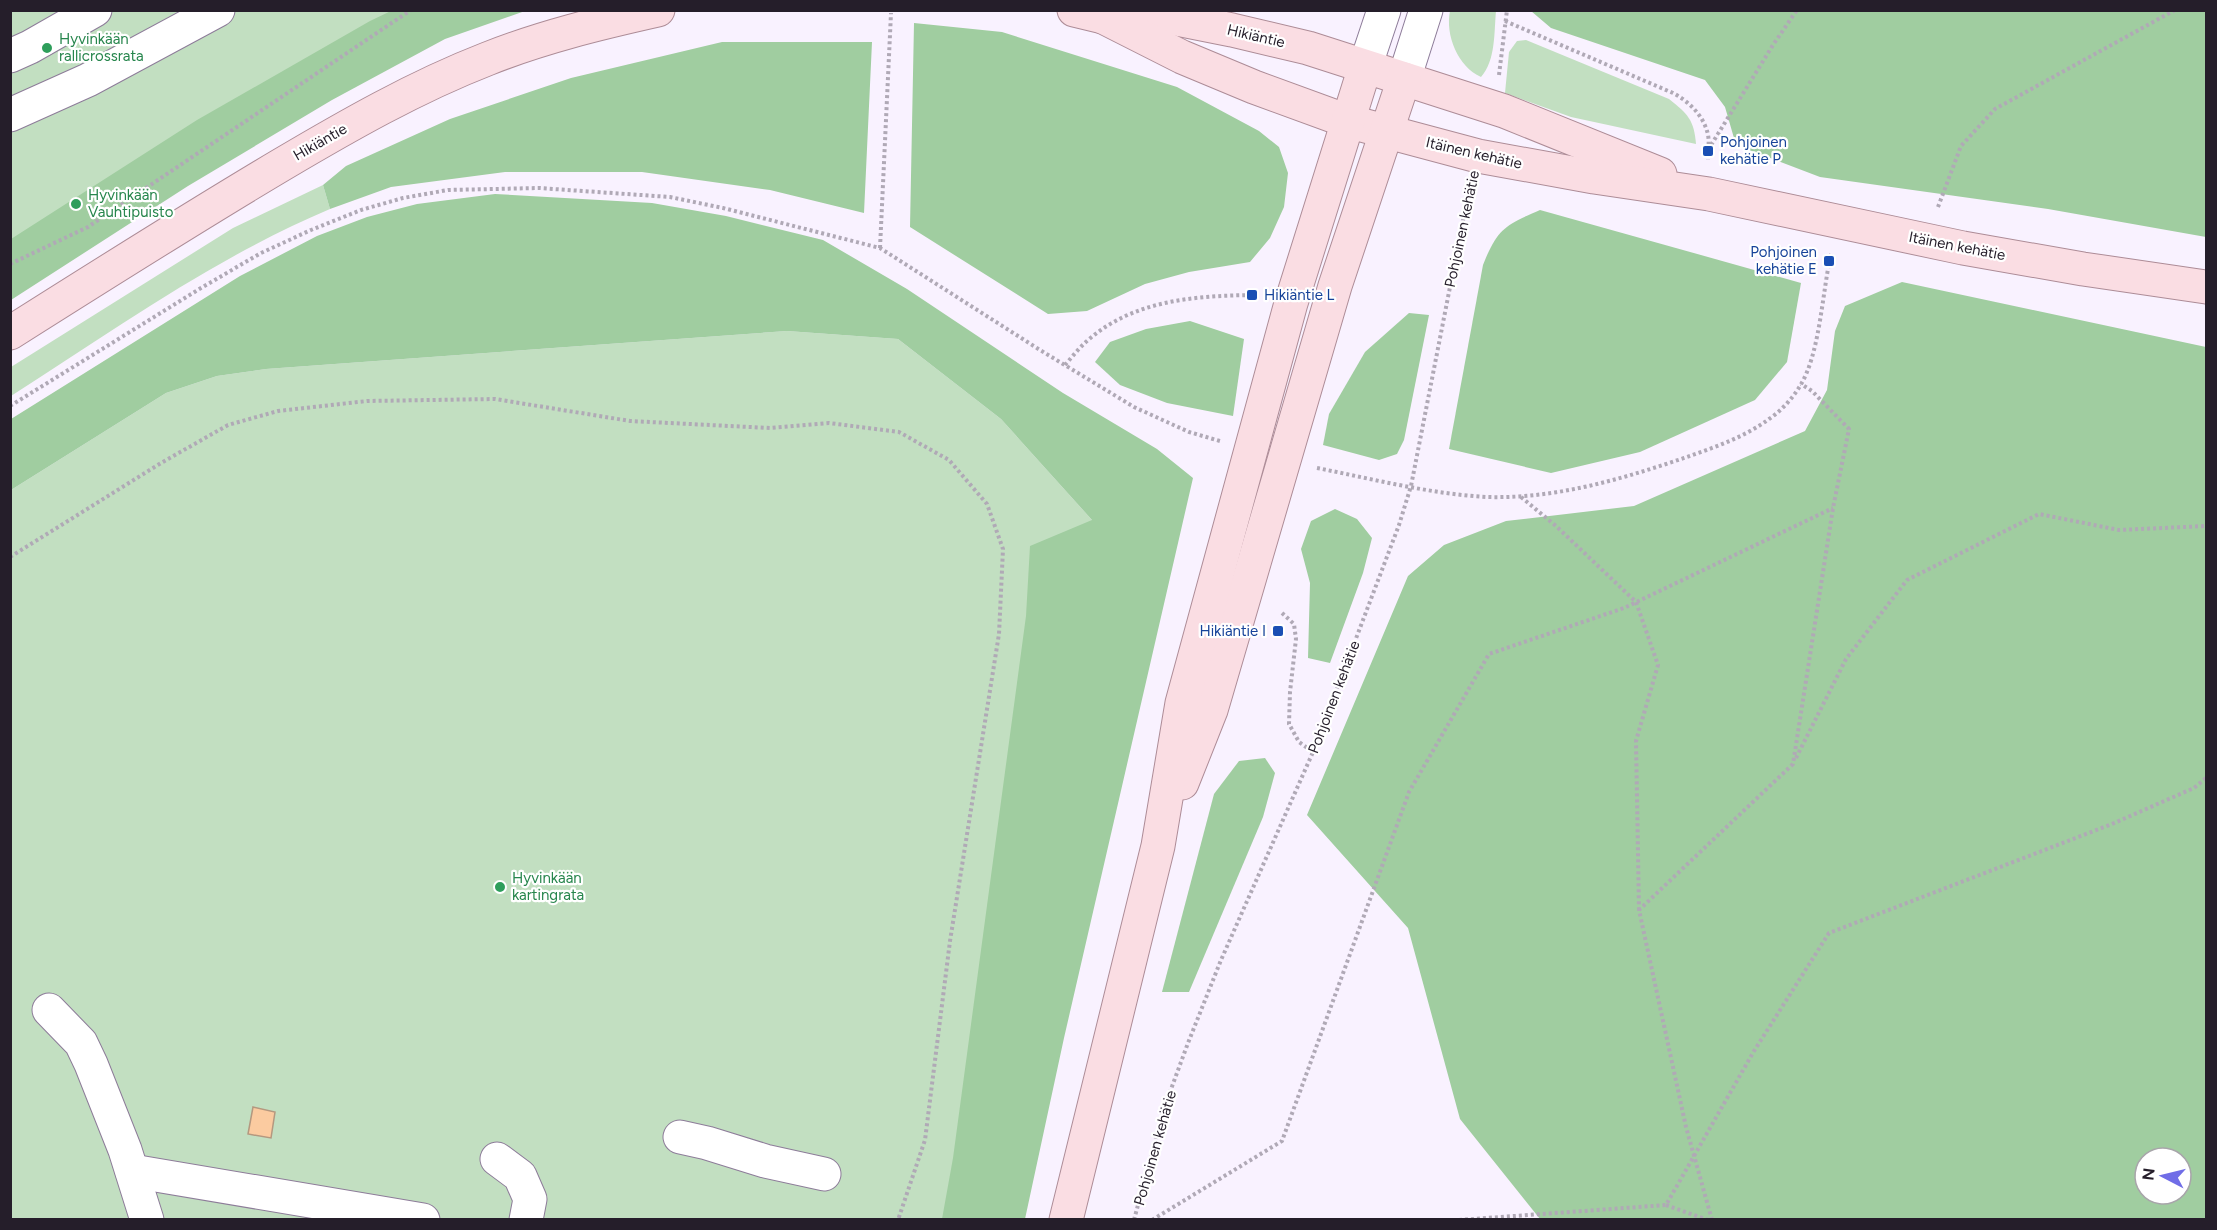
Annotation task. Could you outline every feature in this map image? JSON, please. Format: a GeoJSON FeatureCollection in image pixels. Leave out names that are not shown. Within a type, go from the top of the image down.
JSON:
{"type":"FeatureCollection","features":[{"type":"Feature","properties":{"kind":"main road","name":"Hikiäntie"},"geometry":{"type":"LineString","coordinates":[[10,333],[238,190],[333,134],[418,88],[487,59],[547,39],[658,10]]}},
{"type":"Feature","properties":{"kind":"main road","name":"Hikiäntie"},"geometry":{"type":"LineString","coordinates":[[1089,14],[1188,21],[1308,48],[1404,79]]}},
{"type":"Feature","properties":{"kind":"main road","name":"Hikiäntie"},"geometry":{"type":"LineString","coordinates":[[1089,14],[1244,83],[1347,120]]}},
{"type":"Feature","properties":{"kind":"main road"},"geometry":{"type":"LineString","coordinates":[[1066,1220],[1158,846],[1182,703],[1291,303],[1365,67]]}},
{"type":"Feature","properties":{"kind":"main road"},"geometry":{"type":"LineString","coordinates":[[1158,846],[1210,710],[1335,286],[1404,79]]}},
{"type":"Feature","properties":{"kind":"main road","name":"Itäinen kehätie"},"geometry":{"type":"LineString","coordinates":[[1404,79],[1504,111],[1709,194]]}},
{"type":"Feature","properties":{"kind":"main road","name":"Itäinen kehätie"},"geometry":{"type":"LineString","coordinates":[[1347,120],[1478,156],[1594,177],[1709,194],[1926,241],[2072,267],[2206,287]]}},
{"type":"Feature","properties":{"kind":"street"},"geometry":{"type":"LineString","coordinates":[[10,56],[95,10]]}},
{"type":"Feature","properties":{"kind":"street"},"geometry":{"type":"LineString","coordinates":[[10,115],[88,80],[218,10]]}},
{"type":"Feature","properties":{"kind":"street"},"geometry":{"type":"LineString","coordinates":[[1365,67],[1384,10]]}},
{"type":"Feature","properties":{"kind":"street"},"geometry":{"type":"LineString","coordinates":[[1404,79],[1426,10]]}},
{"type":"Feature","properties":{"kind":"street"},"geometry":{"type":"LineString","coordinates":[[49,1010],[81,1043],[92,1064],[132,1171],[147,1220]]}},
{"type":"Feature","properties":{"kind":"street"},"geometry":{"type":"LineString","coordinates":[[680,1137],[765,1161],[824,1174]]}},
{"type":"Feature","properties":{"kind":"street"},"geometry":{"type":"LineString","coordinates":[[497,1159],[520,1176],[530,1199],[526,1220]]}},
{"type":"Feature","properties":{"kind":"street"},"geometry":{"type":"LineString","coordinates":[[132,1171],[423,1220]]}},
{"type":"Feature","properties":{"kind":"path"},"geometry":{"type":"LineString","coordinates":[[10,264],[88,227],[411,10]]}},
{"type":"Feature","properties":{"kind":"path"},"geometry":{"type":"LineString","coordinates":[[1708,151],[1797,10]]}},
{"type":"Feature","properties":{"kind":"path"},"geometry":{"type":"LineString","coordinates":[[1926,241],[1961,146],[1995,109],[2175,10]]}},
{"type":"Feature","properties":{"kind":"path"},"geometry":{"type":"LineString","coordinates":[[880,248],[891,13]]}},
{"type":"Feature","properties":{"kind":"path"},"geometry":{"type":"LineString","coordinates":[[1505,21],[1686,100],[1708,132],[1709,194]]}},
{"type":"Feature","properties":{"kind":"path","name":"Pohjoinen kehätie"},"geometry":{"type":"LineString","coordinates":[[1134,1220],[1163,1111],[1188,1043],[1221,960],[1313,752],[1399,525],[1411,486],[1454,262],[1478,156]]}},
{"type":"Feature","properties":{"kind":"path"},"geometry":{"type":"LineString","coordinates":[[10,406],[201,288],[261,253],[311,230],[361,210],[414,196],[448,190],[496,187],[597,191],[670,197],[734,210],[880,248],[1134,407],[1189,432],[1227,443]]}},
{"type":"Feature","properties":{"kind":"path"},"geometry":{"type":"LineString","coordinates":[[1311,467],[1479,496],[1520,496],[1601,484],[1643,472],[1746,434],[1770,419],[1789,401],[1809,367],[1837,223]]}},
{"type":"Feature","properties":{"kind":"path"},"geometry":{"type":"LineString","coordinates":[[1065,365],[1087,341],[1104,328],[1139,310],[1205,296],[1252,295]]}},
{"type":"Feature","properties":{"kind":"path"},"geometry":{"type":"LineString","coordinates":[[1793,764],[1833,508],[1849,429],[1812,390],[1801,384]]}},
{"type":"Feature","properties":{"kind":"path"},"geometry":{"type":"LineString","coordinates":[[10,557],[161,463],[228,425],[278,411],[367,401],[495,399],[630,421],[759,427],[829,423],[898,432],[949,460],[987,504],[1003,549],[999,634],[950,941],[925,1140],[898,1220]]}},
{"type":"Feature","properties":{"kind":"path"},"geometry":{"type":"LineString","coordinates":[[1520,496],[1556,526],[1636,602],[1658,665],[1636,741],[1639,910],[1686,1126],[1710,1220]]}},
{"type":"Feature","properties":{"kind":"path"},"geometry":{"type":"LineString","coordinates":[[1152,1220],[1282,1141],[1409,792],[1489,654],[1636,602],[1833,508]]}},
{"type":"Feature","properties":{"kind":"path"},"geometry":{"type":"LineString","coordinates":[[1639,910],[1793,764],[1846,659],[1907,580],[2039,514],[2118,530],[2206,526]]}},
{"type":"Feature","properties":{"kind":"path"},"geometry":{"type":"LineString","coordinates":[[1282,613],[1294,624],[1296,639],[1289,724],[1299,742],[1313,752]]}},
{"type":"Feature","properties":{"kind":"path"},"geometry":{"type":"LineString","coordinates":[[1666,1205],[1754,1051],[1828,933],[2112,824],[2194,788],[2206,778]]}},
{"type":"Feature","properties":{"kind":"path"},"geometry":{"type":"LineString","coordinates":[[1459,1220],[1666,1205],[1710,1220]]}},
{"type":"Feature","properties":{"kind":"green space","name":"Hyvinkään Vauhtipuisto"},"geometry":{"type":"Polygon","coordinates":[[[11,10],[441,11],[11,289],[11,10]]]}},
{"type":"Feature","properties":{"kind":"green space"},"geometry":{"type":"Polygon","coordinates":[[[393,10],[525,11],[445,39],[332,100],[188,186],[11,300],[11,239],[197,120],[393,10]]]}},
{"type":"Feature","properties":{"kind":"green space"},"geometry":{"type":"Polygon","coordinates":[[[1450,11],[1496,11],[1492,54],[1481,77],[1466,66],[1455,49],[1450,30],[1450,11]]]}},
{"type":"Feature","properties":{"kind":"green space"},"geometry":{"type":"Polygon","coordinates":[[[1531,11],[2206,11],[2206,237],[2048,209],[1820,177],[1736,145],[1725,107],[1705,80],[1551,28],[1531,11]]]}},
{"type":"Feature","properties":{"kind":"green space"},"geometry":{"type":"Polygon","coordinates":[[[914,23],[1002,32],[1177,87],[1259,131],[1279,147],[1288,173],[1284,207],[1270,238],[1250,262],[1189,272],[1145,284],[1087,311],[1048,314],[910,227],[914,23]]]}},
{"type":"Feature","properties":{"kind":"green space"},"geometry":{"type":"Polygon","coordinates":[[[1526,40],[1669,99],[1692,123],[1696,144],[1571,117],[1505,93],[1509,52],[1517,41],[1526,40]]]}},
{"type":"Feature","properties":{"kind":"green space"},"geometry":{"type":"Polygon","coordinates":[[[722,42],[872,42],[864,213],[770,190],[642,172],[505,172],[391,187],[330,209],[323,185],[346,166],[450,119],[571,78],[722,42]]]}},
{"type":"Feature","properties":{"kind":"green space"},"geometry":{"type":"Polygon","coordinates":[[[323,185],[330,209],[288,228],[206,272],[127,320],[11,396],[11,367],[233,228],[323,185]]]}},
{"type":"Feature","properties":{"kind":"green space"},"geometry":{"type":"Polygon","coordinates":[[[495,194],[652,203],[726,216],[823,240],[907,289],[1063,393],[1157,449],[1193,478],[1064,1038],[1025,1219],[942,1219],[953,1158],[1026,616],[1030,546],[1092,520],[1001,419],[898,339],[787,331],[266,369],[217,376],[166,393],[11,490],[11,419],[240,276],[317,236],[367,217],[417,204],[495,194]]]}},
{"type":"Feature","properties":{"kind":"green space"},"geometry":{"type":"Polygon","coordinates":[[[1540,210],[1801,283],[1787,362],[1755,400],[1640,452],[1551,473],[1449,449],[1483,265],[1493,243],[1504,230],[1518,220],[1540,210]]]}},
{"type":"Feature","properties":{"kind":"green space"},"geometry":{"type":"Polygon","coordinates":[[[1902,282],[2206,347],[2206,1219],[1540,1219],[1460,1119],[1408,928],[1307,815],[1408,576],[1444,545],[1506,521],[1634,506],[1805,431],[1827,390],[1835,331],[1845,306],[1902,282]]]}},
{"type":"Feature","properties":{"kind":"green space"},"geometry":{"type":"Polygon","coordinates":[[[1409,313],[1429,315],[1404,440],[1397,454],[1379,460],[1323,445],[1329,414],[1365,352],[1409,313]]]}},
{"type":"Feature","properties":{"kind":"green space"},"geometry":{"type":"Polygon","coordinates":[[[1190,321],[1244,339],[1233,416],[1167,403],[1120,385],[1095,362],[1110,342],[1146,329],[1190,321]]]}},
{"type":"Feature","properties":{"kind":"green space","name":"Hyvinkään kartingrata"},"geometry":{"type":"Polygon","coordinates":[[[787,331],[898,339],[1001,419],[1092,520],[978,1219],[11,1219],[11,490],[166,393],[217,376],[266,369],[787,331]]]}},
{"type":"Feature","properties":{"kind":"green space"},"geometry":{"type":"Polygon","coordinates":[[[1335,509],[1357,519],[1372,538],[1363,573],[1330,663],[1308,658],[1310,583],[1301,549],[1311,521],[1335,509]]]}},
{"type":"Feature","properties":{"kind":"green space"},"geometry":{"type":"Polygon","coordinates":[[[1265,758],[1275,773],[1263,817],[1189,992],[1162,992],[1214,794],[1239,761],[1265,758]]]}},
{"type":"Feature","properties":{"kind":"building"},"geometry":{"type":"Polygon","coordinates":[[[253,1107],[275,1112],[271,1138],[248,1134],[253,1107]]]}},
{"type":"Feature","properties":{"kind":"place","name":"Hyvinkään rallicrossrata"},"geometry":{"type":"Point","coordinates":[47,48]}},
{"type":"Feature","properties":{"kind":"place","name":"Pohjoinen kehätie P"},"geometry":{"type":"Point","coordinates":[1708,151]}},
{"type":"Feature","properties":{"kind":"place","name":"Hyvinkään Vauhtipuisto"},"geometry":{"type":"Point","coordinates":[76,204]}},
{"type":"Feature","properties":{"kind":"place","name":"Pohjoinen kehätie E"},"geometry":{"type":"Point","coordinates":[1829,261]}},
{"type":"Feature","properties":{"kind":"place","name":"Hikiäntie L"},"geometry":{"type":"Point","coordinates":[1252,295]}},
{"type":"Feature","properties":{"kind":"place","name":"Hikiäntie I"},"geometry":{"type":"Point","coordinates":[1278,631]}},
{"type":"Feature","properties":{"kind":"place","name":"Hyvinkään kartingrata"},"geometry":{"type":"Point","coordinates":[500,887]}}]}
